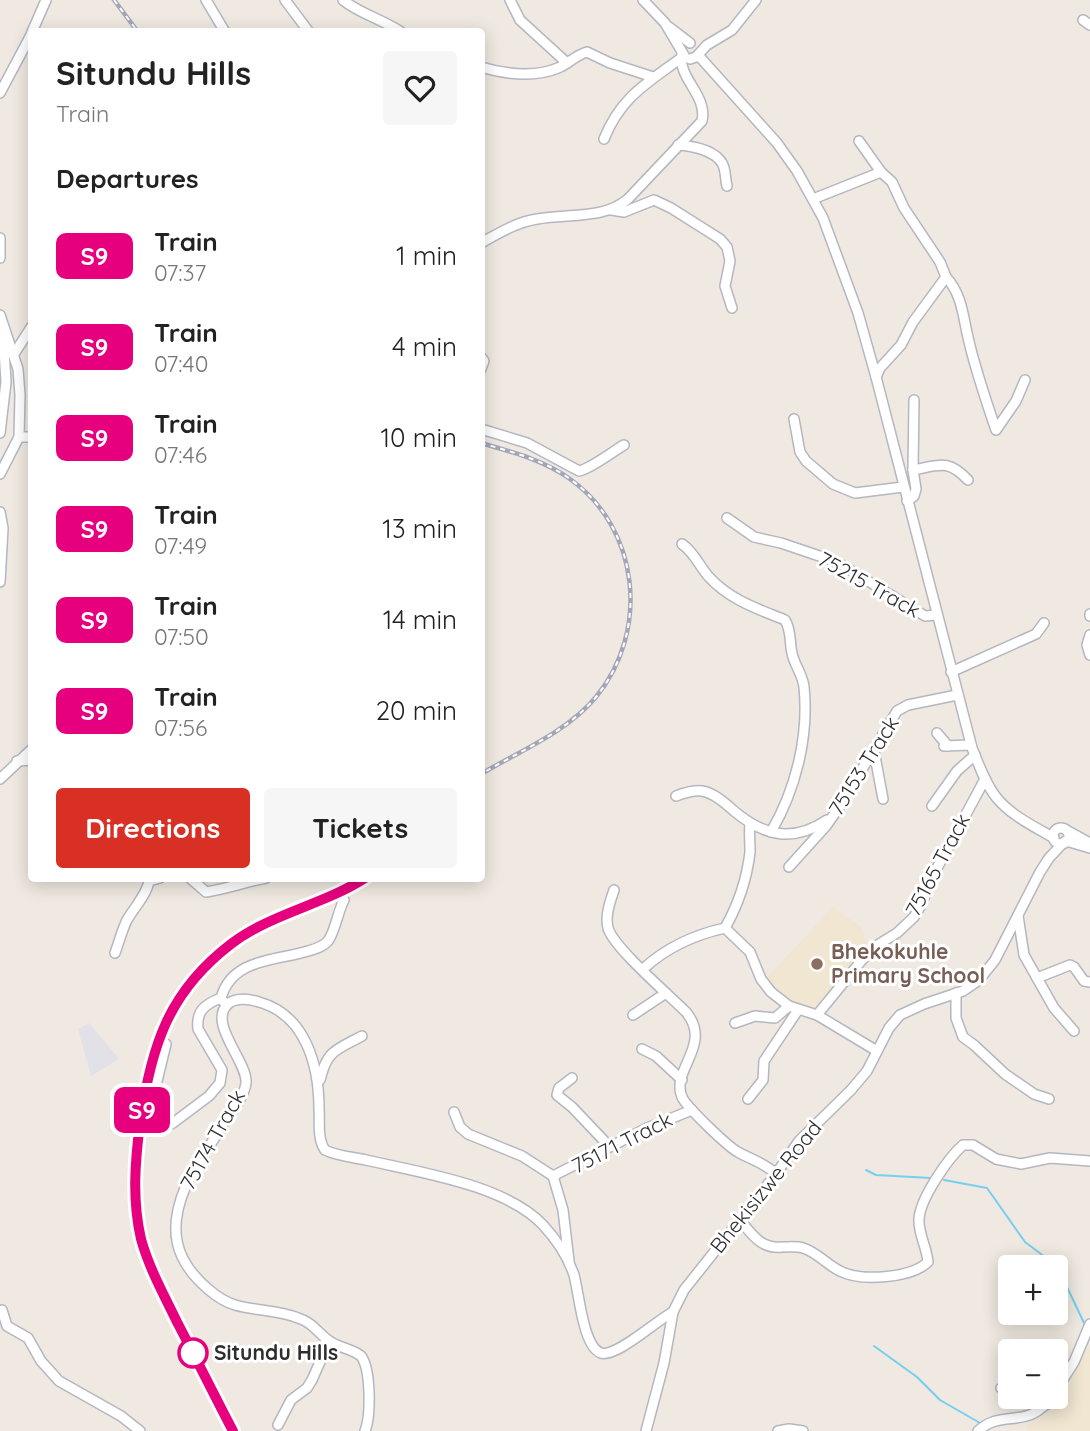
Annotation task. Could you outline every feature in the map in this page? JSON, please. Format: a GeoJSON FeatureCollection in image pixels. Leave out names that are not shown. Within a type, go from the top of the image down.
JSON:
{"type":"FeatureCollection","features":[{"type":"Feature","properties":{"kind":"street"},"geometry":{"type":"LineString","coordinates":[[34,28],[46,0]]}},
{"type":"Feature","properties":{"kind":"street"},"geometry":{"type":"LineString","coordinates":[[206,0],[223,28]]}},
{"type":"Feature","properties":{"kind":"street"},"geometry":{"type":"LineString","coordinates":[[285,0],[306,28]]}},
{"type":"Feature","properties":{"kind":"street"},"geometry":{"type":"LineString","coordinates":[[343,0],[356,10],[394,28]]}},
{"type":"Feature","properties":{"kind":"street"},"geometry":{"type":"LineString","coordinates":[[510,0],[520,20],[567,63]]}},
{"type":"Feature","properties":{"kind":"street"},"geometry":{"type":"LineString","coordinates":[[643,0],[689,53],[718,79],[777,144],[813,199],[840,261],[876,377],[957,695],[973,750],[985,779],[996,798],[1012,813],[1059,841],[1090,846]]}},
{"type":"Feature","properties":{"kind":"street"},"geometry":{"type":"LineString","coordinates":[[604,139],[614,115],[653,77],[689,53],[732,30],[756,0]]}},
{"type":"Feature","properties":{"kind":"street"},"geometry":{"type":"LineString","coordinates":[[0,93],[28,40]]}},
{"type":"Feature","properties":{"kind":"street"},"geometry":{"type":"LineString","coordinates":[[485,69],[521,74],[548,71],[583,53],[590,53],[610,63],[653,77]]}},
{"type":"Feature","properties":{"kind":"street"},"geometry":{"type":"LineString","coordinates":[[611,210],[628,199],[700,125],[704,113],[702,103],[686,73],[689,53]]}},
{"type":"Feature","properties":{"kind":"street"},"geometry":{"type":"LineString","coordinates":[[859,142],[881,172],[892,182],[904,208],[952,283],[964,310],[967,332],[996,430],[1016,401],[1026,380]]}},
{"type":"Feature","properties":{"kind":"street"},"geometry":{"type":"LineString","coordinates":[[678,145],[696,147],[720,160],[727,186]]}},
{"type":"Feature","properties":{"kind":"street"},"geometry":{"type":"LineString","coordinates":[[813,199],[881,172]]}},
{"type":"Feature","properties":{"kind":"street"},"geometry":{"type":"LineString","coordinates":[[485,241],[538,218],[611,210],[624,212],[653,200],[664,204],[723,242],[729,257],[725,286],[732,308]]}},
{"type":"Feature","properties":{"kind":"street"},"geometry":{"type":"LineString","coordinates":[[0,239],[0,258]]}},
{"type":"Feature","properties":{"kind":"street"},"geometry":{"type":"LineString","coordinates":[[876,377],[886,360],[901,345],[946,277]]}},
{"type":"Feature","properties":{"kind":"street"},"geometry":{"type":"LineString","coordinates":[[0,315],[14,354],[20,385],[19,437],[0,474]]}},
{"type":"Feature","properties":{"kind":"street"},"geometry":{"type":"LineString","coordinates":[[1,429],[6,382],[5,324]]}},
{"type":"Feature","properties":{"kind":"street"},"geometry":{"type":"LineString","coordinates":[[14,354],[28,332]]}},
{"type":"Feature","properties":{"kind":"street"},"geometry":{"type":"LineString","coordinates":[[907,500],[915,493],[914,400]]}},
{"type":"Feature","properties":{"kind":"street"},"geometry":{"type":"LineString","coordinates":[[794,419],[800,452],[806,461],[834,484],[855,493],[903,487]]}},
{"type":"Feature","properties":{"kind":"street"},"geometry":{"type":"LineString","coordinates":[[485,430],[527,443],[579,471],[589,469],[624,445]]}},
{"type":"Feature","properties":{"kind":"street"},"geometry":{"type":"LineString","coordinates":[[19,437],[28,437]]}},
{"type":"Feature","properties":{"kind":"street"},"geometry":{"type":"LineString","coordinates":[[913,470],[950,466],[957,468],[968,481]]}},
{"type":"Feature","properties":{"kind":"street"},"geometry":{"type":"LineString","coordinates":[[0,512],[3,527],[0,582]]}},
{"type":"Feature","properties":{"kind":"street","name":"75215 Track"},"geometry":{"type":"LineString","coordinates":[[727,518],[754,537],[781,542],[837,562],[925,616],[936,615]]}},
{"type":"Feature","properties":{"kind":"street"},"geometry":{"type":"LineString","coordinates":[[682,544],[690,550],[715,583],[750,607],[785,620],[789,627],[792,655],[803,680],[805,729],[792,782],[771,832]]}},
{"type":"Feature","properties":{"kind":"street"},"geometry":{"type":"LineString","coordinates":[[951,672],[1036,634],[1044,623]]}},
{"type":"Feature","properties":{"kind":"street"},"geometry":{"type":"LineString","coordinates":[[1090,635],[1087,645],[1090,655]]}},
{"type":"Feature","properties":{"kind":"street","name":"75153 Track"},"geometry":{"type":"LineString","coordinates":[[789,867],[832,818],[902,707],[957,695]]}},
{"type":"Feature","properties":{"kind":"street"},"geometry":{"type":"LineString","coordinates":[[937,733],[946,746],[973,750]]}},
{"type":"Feature","properties":{"kind":"street"},"geometry":{"type":"LineString","coordinates":[[932,806],[973,750]]}},
{"type":"Feature","properties":{"kind":"street"},"geometry":{"type":"LineString","coordinates":[[874,751],[883,799]]}},
{"type":"Feature","properties":{"kind":"street"},"geometry":{"type":"LineString","coordinates":[[0,779],[28,752]]}},
{"type":"Feature","properties":{"kind":"street"},"geometry":{"type":"LineString","coordinates":[[18,761],[28,760]]}},
{"type":"Feature","properties":{"kind":"street","name":"75165 Track"},"geometry":{"type":"LineString","coordinates":[[817,1015],[862,960],[884,940],[897,933],[921,905],[936,870],[985,779]]}},
{"type":"Feature","properties":{"kind":"street"},"geometry":{"type":"LineString","coordinates":[[676,796],[702,791],[719,799],[750,823],[784,836],[814,828],[832,818]]}},
{"type":"Feature","properties":{"kind":"street"},"geometry":{"type":"LineString","coordinates":[[1029,822],[1063,829],[1090,846]]}},
{"type":"Feature","properties":{"kind":"street"},"geometry":{"type":"LineString","coordinates":[[642,969],[661,953],[688,938],[725,928],[744,882],[750,850],[750,823]]}},
{"type":"Feature","properties":{"kind":"street","name":"Bhekisizwe Road"},"geometry":{"type":"LineString","coordinates":[[646,1431],[664,1363],[673,1312],[684,1290],[799,1142],[867,1071],[900,1015],[956,993],[979,980],[989,968],[1059,841],[1055,831],[1063,829]]}},
{"type":"Feature","properties":{"kind":"street"},"geometry":{"type":"LineString","coordinates":[[115,953],[125,924],[148,889],[149,882]]}},
{"type":"Feature","properties":{"kind":"street"},"geometry":{"type":"LineString","coordinates":[[195,882],[206,892],[230,888],[244,882]]}},
{"type":"Feature","properties":{"kind":"street"},"geometry":{"type":"LineString","coordinates":[[614,890],[607,914],[608,930],[621,949],[689,1016],[696,1032],[696,1041],[682,1080],[682,1096],[692,1110],[735,1151],[770,1167],[776,1174]]}},
{"type":"Feature","properties":{"kind":"street"},"geometry":{"type":"LineString","coordinates":[[224,1002],[230,979],[242,969],[326,944],[344,900]]}},
{"type":"Feature","properties":{"kind":"street"},"geometry":{"type":"LineString","coordinates":[[1018,916],[1024,955],[1054,1007],[1074,1031]]}},
{"type":"Feature","properties":{"kind":"street"},"geometry":{"type":"LineString","coordinates":[[725,928],[747,949],[763,984],[771,992],[794,1008],[817,1015],[877,1051]]}},
{"type":"Feature","properties":{"kind":"street"},"geometry":{"type":"LineString","coordinates":[[1037,978],[1070,965],[1089,985]]}},
{"type":"Feature","properties":{"kind":"street"},"geometry":{"type":"LineString","coordinates":[[633,1015],[666,993]]}},
{"type":"Feature","properties":{"kind":"street"},"geometry":{"type":"LineString","coordinates":[[956,993],[956,1018],[963,1037],[1005,1074],[1034,1094],[1049,1099]]}},
{"type":"Feature","properties":{"kind":"street"},"geometry":{"type":"LineString","coordinates":[[166,1044],[149,1114],[152,1127],[163,1128],[178,1120],[209,1096],[220,1083],[222,1070],[198,1030],[203,1008],[239,999],[256,1001],[283,1012],[295,1025],[312,1053],[319,1085],[320,1140],[325,1150],[426,1172],[517,1204],[544,1226],[569,1263],[588,1338],[594,1349],[600,1353],[617,1350],[673,1312]]}},
{"type":"Feature","properties":{"kind":"street","name":"75174 Track"},"geometry":{"type":"LineString","coordinates":[[224,1002],[224,1029],[245,1075],[243,1094],[185,1188],[175,1223],[180,1254],[190,1271],[215,1295],[234,1305],[298,1317],[310,1323],[326,1339],[357,1352],[365,1360],[369,1416],[365,1431]]}},
{"type":"Feature","properties":{"kind":"street"},"geometry":{"type":"LineString","coordinates":[[735,1023],[755,1016],[775,1018],[794,1008]]}},
{"type":"Feature","properties":{"kind":"street"},"geometry":{"type":"LineString","coordinates":[[748,1099],[763,1080],[764,1061],[794,1008]]}},
{"type":"Feature","properties":{"kind":"street"},"geometry":{"type":"LineString","coordinates":[[319,1085],[327,1058],[362,1036]]}},
{"type":"Feature","properties":{"kind":"street"},"geometry":{"type":"LineString","coordinates":[[642,1049],[656,1056],[682,1080]]}},
{"type":"Feature","properties":{"kind":"street"},"geometry":{"type":"LineString","coordinates":[[572,1078],[559,1088],[557,1096],[572,1107],[609,1146]]}},
{"type":"Feature","properties":{"kind":"street","name":"75171 Track"},"geometry":{"type":"LineString","coordinates":[[553,1176],[665,1119],[692,1110]]}},
{"type":"Feature","properties":{"kind":"street"},"geometry":{"type":"LineString","coordinates":[[454,1112],[460,1127],[468,1134],[522,1156],[553,1176],[565,1221],[569,1263]]}},
{"type":"Feature","properties":{"kind":"street"},"geometry":{"type":"LineString","coordinates":[[740,1219],[769,1247],[804,1248],[836,1270],[852,1276],[897,1275],[908,1273],[928,1262],[919,1222],[923,1205],[939,1174],[959,1148],[967,1144],[996,1159],[1021,1164],[1050,1158],[1090,1161]]}},
{"type":"Feature","properties":{"kind":"street"},"geometry":{"type":"LineString","coordinates":[[2,1310],[7,1326],[28,1338],[41,1361],[59,1381],[121,1416],[140,1431]]}},
{"type":"Feature","properties":{"kind":"street"},"geometry":{"type":"LineString","coordinates":[[1068,1372],[1090,1324]]}},
{"type":"Feature","properties":{"kind":"street"},"geometry":{"type":"LineString","coordinates":[[278,1425],[290,1399],[309,1385],[319,1365],[326,1339]]}},
{"type":"Feature","properties":{"kind":"street"},"geometry":{"type":"LineString","coordinates":[[978,1431],[993,1421],[1029,1417],[1040,1409]]}},
{"type":"Feature","properties":{"kind":"street"},"geometry":{"type":"LineString","coordinates":[[779,1431],[803,1431]]}},
{"type":"Feature","properties":{"kind":"shaded area","name":"Bhekokuhle Primary School"},"geometry":{"type":"Polygon","coordinates":[[[833,907],[862,928],[868,948],[820,1008],[793,1006],[772,990],[765,980],[833,907]]]}},
{"type":"Feature","properties":{"kind":"shaded area"},"geometry":{"type":"Polygon","coordinates":[[[89,1023],[119,1059],[91,1076],[78,1029],[89,1023]]]}},
{"type":"Feature","properties":{"kind":"shaded area"},"geometry":{"type":"Polygon","coordinates":[[[1090,1348],[1090,1431],[1027,1431],[1026,1425],[1037,1422],[1051,1409],[1068,1409],[1068,1386],[1086,1350],[1090,1348]]]}},
{"type":"Feature","properties":{"kind":"waterway"},"geometry":{"type":"LineString","coordinates":[[866,1170],[876,1175],[931,1178]]}},
{"type":"Feature","properties":{"kind":"waterway"},"geometry":{"type":"LineString","coordinates":[[944,1180],[987,1188],[1025,1242],[1057,1266],[1085,1325]]}},
{"type":"Feature","properties":{"kind":"waterway"},"geometry":{"type":"LineString","coordinates":[[874,1346],[917,1377],[940,1400],[980,1423]]}},
{"type":"Feature","properties":{"kind":"railway"},"geometry":{"type":"LineString","coordinates":[[114,0],[135,28]]}},
{"type":"Feature","properties":{"kind":"railway"},"geometry":{"type":"LineString","coordinates":[[485,444],[549,467],[570,479],[593,500],[611,525],[623,553],[629,582],[630,612],[625,642],[613,671],[596,697],[557,731],[485,772]]}},
{"type":"Feature","properties":{"kind":"railway"},"geometry":{"type":"LineString","coordinates":[[237,1431],[162,1282],[149,1251],[143,1226],[139,1197],[140,1168],[153,1074],[167,1029],[178,1009],[191,989],[226,952],[260,930],[365,882]]}},
{"type":"Feature","properties":{"kind":"train","name":"S9"},"geometry":{"type":"LineString","coordinates":[[233,1431],[155,1276],[141,1239],[135,1200],[135,1172],[148,1075],[159,1035],[170,1013],[205,967],[244,934],[357,882]]}},
{"type":"Feature","properties":{"kind":"place","name":"Bhekokuhle Primary School"},"geometry":{"type":"Point","coordinates":[817,964]}},
{"type":"Feature","properties":{"kind":"place","name":"Situndu Hills"},"geometry":{"type":"Point","coordinates":[193,1353]}}]}
